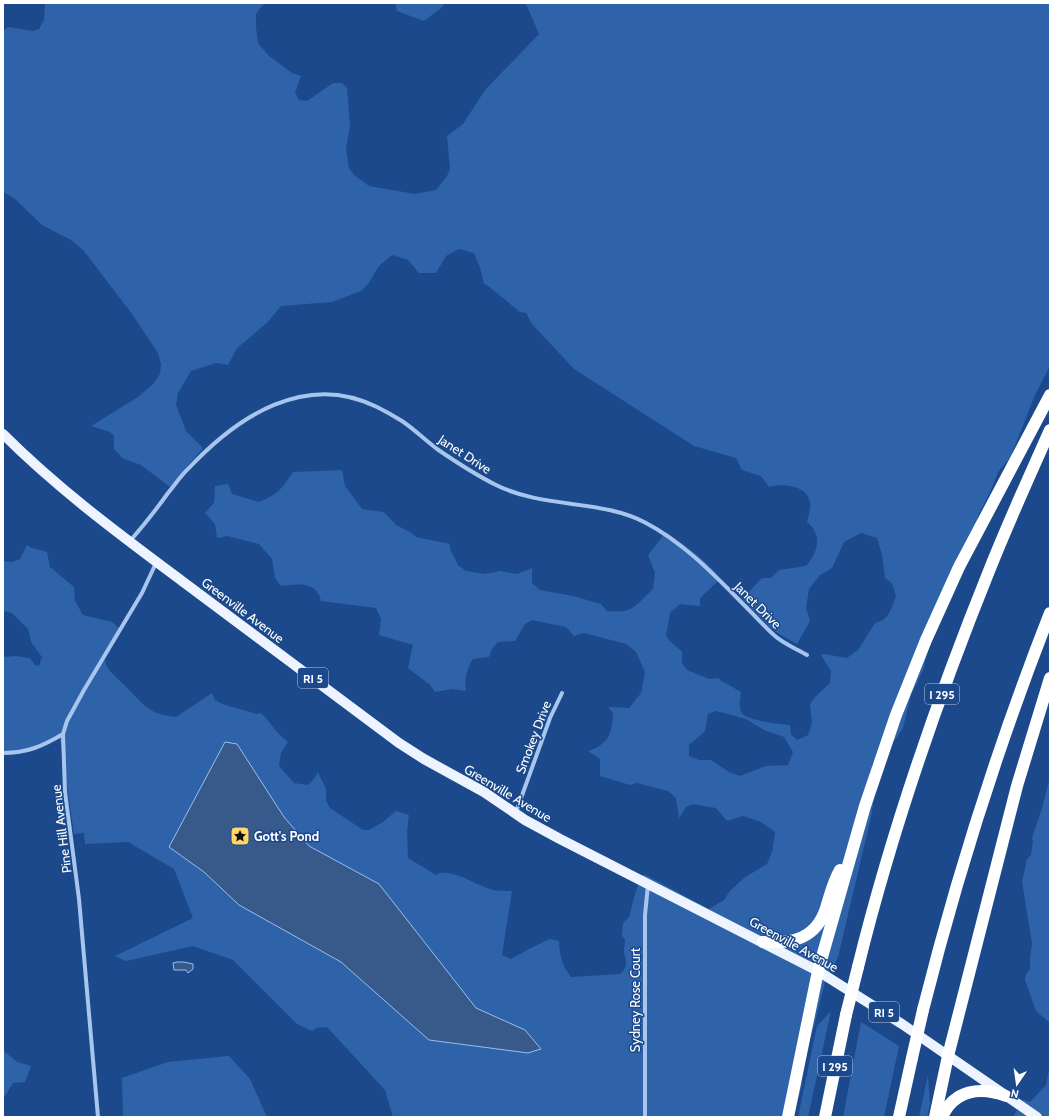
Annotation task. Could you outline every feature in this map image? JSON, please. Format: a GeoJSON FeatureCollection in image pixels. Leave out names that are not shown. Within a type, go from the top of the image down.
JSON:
{"type":"FeatureCollection","features":[{"type":"Feature","properties":{"kind":"highway"},"geometry":{"type":"LineString","coordinates":[[788,1117],[818,971],[865,806],[910,677],[962,560],[1050,395]]}},
{"type":"Feature","properties":{"kind":"highway","name":"I 295"},"geometry":{"type":"LineString","coordinates":[[825,1117],[846,1015],[858,968],[895,838],[943,691],[989,570],[1050,430]]}},
{"type":"Feature","properties":{"kind":"highway"},"geometry":{"type":"LineString","coordinates":[[899,1117],[943,933],[977,816],[1008,725],[1050,614]]}},
{"type":"Feature","properties":{"kind":"highway"},"geometry":{"type":"LineString","coordinates":[[935,1117],[948,1056],[965,995],[1017,786],[1050,678]]}},
{"type":"Feature","properties":{"kind":"highway"},"geometry":{"type":"LineString","coordinates":[[763,942],[790,941],[803,937],[818,926],[824,915],[837,874],[852,850]]}},
{"type":"Feature","properties":{"kind":"highway"},"geometry":{"type":"LineString","coordinates":[[942,1117],[948,1106],[966,1094],[981,1090],[1006,1096]]}},
{"type":"Feature","properties":{"kind":"main road","name":"Greenville Avenue"},"geometry":{"type":"LineString","coordinates":[[3,434],[69,495],[156,562],[399,743],[560,839],[818,971],[902,1024],[1037,1117]]}},
{"type":"Feature","properties":{"kind":"street","name":"Janet Drive"},"geometry":{"type":"LineString","coordinates":[[130,541],[187,469],[218,439],[248,417],[277,403],[300,397],[320,394],[337,395],[375,406],[395,417],[472,472],[514,494],[535,499],[605,510],[631,516],[647,523],[685,550],[712,573],[776,638],[807,655]]}},
{"type":"Feature","properties":{"kind":"street","name":"Pine Hill Avenue"},"geometry":{"type":"LineString","coordinates":[[98,1117],[79,899],[65,792],[63,734],[67,722],[84,690],[142,593],[156,562]]}},
{"type":"Feature","properties":{"kind":"street","name":"Smokey Drive"},"geometry":{"type":"LineString","coordinates":[[515,812],[550,718],[562,692]]}},
{"type":"Feature","properties":{"kind":"street"},"geometry":{"type":"LineString","coordinates":[[3,753],[28,751],[63,734]]}},
{"type":"Feature","properties":{"kind":"street","name":"Sydney Rose Court"},"geometry":{"type":"LineString","coordinates":[[645,1117],[644,915],[648,884]]}},
{"type":"Feature","properties":{"kind":"shaded area"},"geometry":{"type":"Polygon","coordinates":[[[45,3],[264,3],[256,14],[258,43],[269,56],[292,73],[301,76],[295,93],[299,100],[307,101],[333,83],[342,83],[347,88],[350,126],[346,149],[349,168],[354,175],[369,186],[415,194],[436,190],[447,176],[450,169],[447,136],[463,124],[485,90],[539,34],[527,6],[524,3],[1050,3],[1050,366],[1035,395],[1010,458],[998,472],[978,516],[973,536],[927,652],[924,668],[911,695],[903,728],[895,740],[878,753],[872,765],[878,772],[871,817],[838,957],[825,982],[814,1026],[805,1051],[802,1085],[793,1117],[393,1117],[385,1090],[327,1027],[317,1028],[312,1031],[297,1024],[233,960],[193,946],[126,961],[115,956],[193,918],[174,869],[128,842],[85,844],[84,833],[74,834],[60,739],[58,735],[32,747],[3,752],[3,657],[16,656],[30,658],[35,665],[39,666],[42,657],[31,642],[28,629],[12,613],[3,612],[3,561],[12,562],[20,559],[27,545],[47,552],[50,567],[74,587],[75,601],[83,615],[112,622],[120,629],[105,655],[106,663],[108,668],[115,676],[146,707],[152,711],[176,717],[212,693],[215,700],[222,704],[257,714],[261,713],[288,742],[281,753],[279,766],[294,783],[308,785],[318,772],[326,789],[326,801],[330,808],[363,830],[369,830],[383,822],[396,811],[409,815],[407,832],[408,858],[436,875],[449,873],[493,890],[512,891],[502,955],[511,959],[550,939],[559,941],[562,960],[571,977],[620,974],[625,969],[625,939],[622,936],[623,923],[629,917],[637,887],[644,874],[709,909],[724,900],[730,891],[744,878],[767,864],[772,852],[775,832],[761,822],[743,816],[727,821],[716,808],[693,804],[686,807],[679,818],[676,798],[668,791],[637,783],[630,785],[600,776],[600,759],[588,751],[601,745],[608,737],[612,727],[613,713],[608,707],[629,708],[641,693],[645,672],[636,652],[626,644],[584,633],[574,636],[566,627],[532,620],[525,624],[515,641],[498,642],[492,649],[489,657],[473,659],[466,674],[466,691],[452,689],[435,692],[430,685],[408,668],[413,645],[379,635],[381,619],[376,608],[321,601],[315,590],[306,585],[281,586],[275,578],[272,559],[259,544],[227,536],[217,538],[215,524],[205,513],[214,503],[215,486],[228,484],[232,494],[259,502],[279,491],[293,472],[342,470],[345,486],[362,509],[384,512],[396,525],[410,532],[416,537],[450,544],[450,549],[458,565],[466,571],[485,574],[500,571],[517,574],[532,568],[532,583],[540,590],[573,596],[601,604],[607,611],[616,612],[633,608],[653,589],[655,573],[648,555],[666,532],[709,565],[720,579],[700,598],[700,606],[680,604],[670,613],[666,636],[682,652],[682,663],[687,670],[709,679],[719,678],[741,692],[740,708],[745,716],[764,722],[790,725],[791,734],[797,740],[808,735],[812,723],[810,704],[815,697],[830,683],[831,671],[821,655],[824,654],[847,658],[858,650],[875,623],[887,616],[896,596],[892,583],[885,578],[882,554],[877,538],[861,533],[844,542],[832,568],[820,575],[809,589],[806,608],[810,621],[797,644],[772,629],[743,600],[744,597],[762,578],[771,578],[779,570],[806,566],[810,561],[816,549],[817,538],[812,527],[807,522],[810,503],[805,492],[794,487],[781,485],[769,487],[761,476],[742,470],[736,458],[694,446],[574,369],[532,324],[526,313],[520,312],[484,284],[474,253],[459,249],[446,256],[436,273],[419,273],[408,260],[392,255],[379,266],[368,284],[361,291],[332,302],[281,306],[267,323],[237,348],[228,365],[216,363],[191,371],[178,393],[176,405],[186,431],[203,448],[170,487],[141,465],[122,458],[114,449],[114,436],[110,432],[91,426],[138,397],[154,383],[160,374],[161,364],[158,353],[132,314],[84,251],[71,240],[42,225],[14,198],[3,192],[3,31],[8,27],[33,31],[39,29],[44,20],[45,3]],[[716,711],[708,714],[705,731],[689,745],[689,756],[699,760],[711,760],[729,772],[740,776],[766,766],[788,765],[793,752],[784,737],[764,730],[746,719],[716,711]]]}},
{"type":"Feature","properties":{"kind":"shaded area"},"geometry":{"type":"Polygon","coordinates":[[[395,3],[445,3],[424,21],[397,11],[395,3]]]}},
{"type":"Feature","properties":{"kind":"shaded area"},"geometry":{"type":"Polygon","coordinates":[[[225,742],[237,744],[284,817],[309,846],[379,884],[476,1008],[525,1030],[541,1049],[528,1053],[429,1040],[341,962],[239,905],[204,872],[169,847],[225,742]]]}},
{"type":"Feature","properties":{"kind":"shaded area"},"geometry":{"type":"Polygon","coordinates":[[[1050,777],[1050,1023],[1036,1011],[1025,980],[1026,974],[1030,969],[1032,943],[1022,882],[1027,859],[1031,855],[1033,842],[1032,838],[1050,777]]]}},
{"type":"Feature","properties":{"kind":"shaded area"},"geometry":{"type":"Polygon","coordinates":[[[173,963],[193,964],[193,969],[188,973],[186,970],[174,970],[173,963]]]}},
{"type":"Feature","properties":{"kind":"shaded area"},"geometry":{"type":"Polygon","coordinates":[[[831,1011],[808,1117],[798,1117],[817,1026],[831,1011]]]}},
{"type":"Feature","properties":{"kind":"shaded area"},"geometry":{"type":"Polygon","coordinates":[[[861,1022],[899,1046],[884,1117],[843,1117],[861,1022]]]}},
{"type":"Feature","properties":{"kind":"shaded area"},"geometry":{"type":"Polygon","coordinates":[[[3,1050],[17,1062],[31,1066],[25,1082],[13,1083],[3,1099],[3,1050]]]}},
{"type":"Feature","properties":{"kind":"shaded area"},"geometry":{"type":"Polygon","coordinates":[[[229,1056],[250,1079],[267,1117],[123,1117],[122,1078],[168,1062],[229,1056]]]}},
{"type":"Feature","properties":{"kind":"shaded area"},"geometry":{"type":"Polygon","coordinates":[[[1050,1065],[1050,1117],[1013,1117],[1023,1100],[1030,1102],[1046,1085],[1050,1065]]]}},
{"type":"Feature","properties":{"kind":"shaded area"},"geometry":{"type":"Polygon","coordinates":[[[928,1075],[930,1104],[927,1117],[919,1117],[928,1075]]]}},
{"type":"Feature","properties":{"kind":"place","name":"Gott's Pond"},"geometry":{"type":"Point","coordinates":[240,836]}}]}
